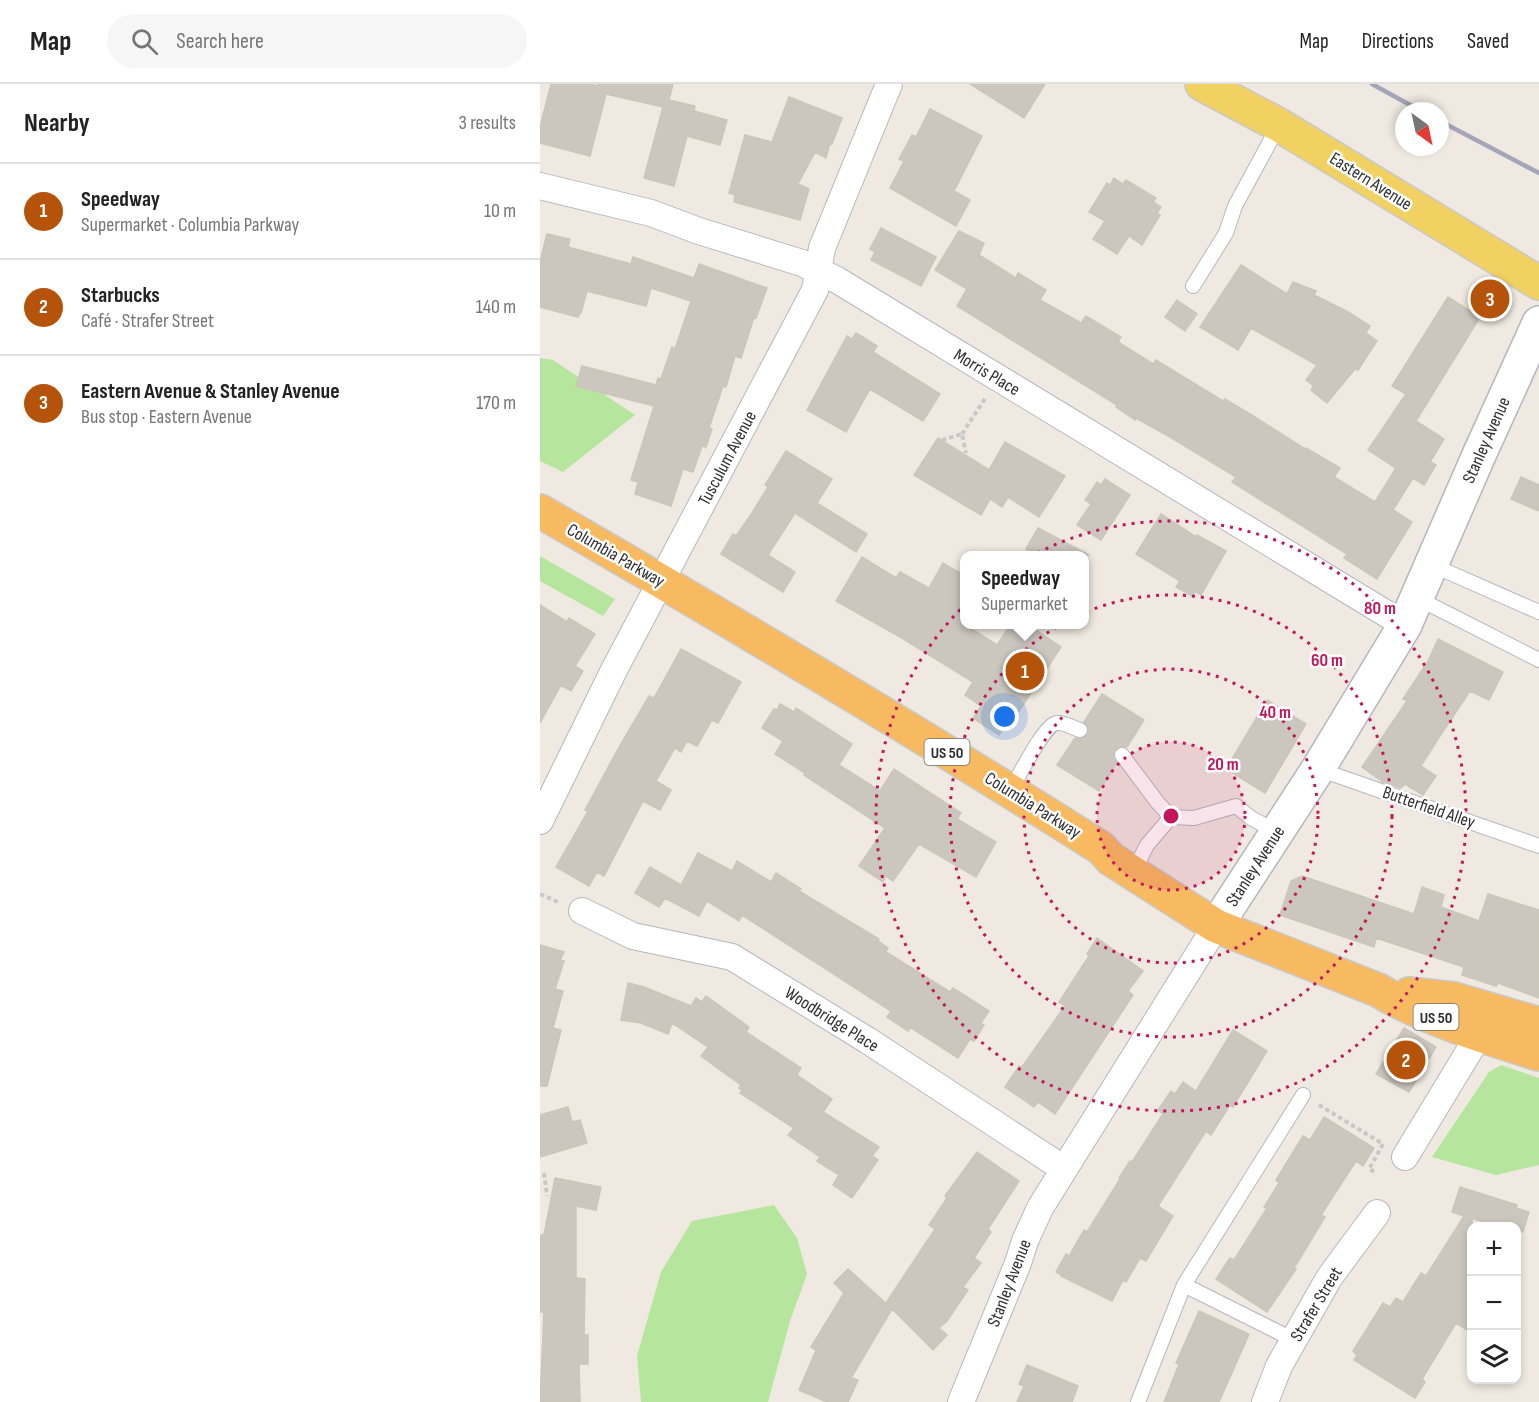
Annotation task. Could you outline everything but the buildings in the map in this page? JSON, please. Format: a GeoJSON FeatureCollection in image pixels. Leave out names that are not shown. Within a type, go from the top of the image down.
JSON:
{"type":"FeatureCollection","features":[{"type":"Feature","properties":{"kind":"highway","name":"Columbia Parkway"},"geometry":{"type":"LineString","coordinates":[[540,511],[864,701],[1101,848],[1111,859],[1216,926],[1378,990],[1392,999],[1479,1035],[1539,1054]]}},
{"type":"Feature","properties":{"kind":"highway","name":"Columbia Parkway"},"geometry":{"type":"LineString","coordinates":[[1378,990],[1454,999],[1539,1024]]}},
{"type":"Feature","properties":{"kind":"main road","name":"Eastern Avenue"},"geometry":{"type":"LineString","coordinates":[[1202,84],[1279,125],[1539,283]]}},
{"type":"Feature","properties":{"kind":"street","name":"Tusculum Avenue"},"geometry":{"type":"LineString","coordinates":[[540,821],[614,670],[815,290],[822,248],[889,84]]}},
{"type":"Feature","properties":{"kind":"street","name":"Morris Place"},"geometry":{"type":"LineString","coordinates":[[540,186],[651,213],[699,231],[802,263],[837,280],[1411,612]]}},
{"type":"Feature","properties":{"kind":"street","name":"Stanley Avenue"},"geometry":{"type":"LineString","coordinates":[[961,1402],[1040,1208],[1216,926],[1318,769],[1411,612],[1539,323]]}},
{"type":"Feature","properties":{"kind":"street","name":"Woodbridge Place"},"geometry":{"type":"LineString","coordinates":[[571,907],[633,936],[732,957],[867,1040],[1064,1169]]}},
{"type":"Feature","properties":{"kind":"street"},"geometry":{"type":"LineString","coordinates":[[1405,1157],[1479,1035]]}},
{"type":"Feature","properties":{"kind":"street","name":"Strafer Street"},"geometry":{"type":"LineString","coordinates":[[1265,1402],[1280,1366],[1329,1278],[1377,1213]]}},
{"type":"Feature","properties":{"kind":"lane"},"geometry":{"type":"LineString","coordinates":[[1193,286],[1226,233],[1235,206],[1279,125]]}},
{"type":"Feature","properties":{"kind":"lane"},"geometry":{"type":"LineString","coordinates":[[1432,565],[1539,612]]}},
{"type":"Feature","properties":{"kind":"lane"},"geometry":{"type":"LineString","coordinates":[[1411,612],[1539,660]]}},
{"type":"Feature","properties":{"kind":"lane"},"geometry":{"type":"LineString","coordinates":[[1010,791],[1041,738],[1052,724],[1058,722],[1080,730]]}},
{"type":"Feature","properties":{"kind":"lane"},"geometry":{"type":"LineString","coordinates":[[1122,755],[1171,817],[1194,818],[1236,806],[1251,818],[1277,832]]}},
{"type":"Feature","properties":{"kind":"lane","name":"Butterfield Alley"},"geometry":{"type":"LineString","coordinates":[[1318,769],[1539,846]]}},
{"type":"Feature","properties":{"kind":"lane"},"geometry":{"type":"LineString","coordinates":[[1133,873],[1147,845],[1171,817]]}},
{"type":"Feature","properties":{"kind":"lane"},"geometry":{"type":"LineString","coordinates":[[1138,1402],[1184,1284],[1303,1095]]}},
{"type":"Feature","properties":{"kind":"lane"},"geometry":{"type":"LineString","coordinates":[[1184,1284],[1294,1340]]}},
{"type":"Feature","properties":{"kind":"path"},"geometry":{"type":"LineString","coordinates":[[942,440],[962,434],[986,397]]}},
{"type":"Feature","properties":{"kind":"path"},"geometry":{"type":"LineString","coordinates":[[962,434],[966,453]]}},
{"type":"Feature","properties":{"kind":"path"},"geometry":{"type":"LineString","coordinates":[[540,894],[571,907]]}},
{"type":"Feature","properties":{"kind":"path"},"geometry":{"type":"LineString","coordinates":[[1303,1095],[1383,1144],[1369,1169],[1377,1173]]}},
{"type":"Feature","properties":{"kind":"path"},"geometry":{"type":"LineString","coordinates":[[544,1173],[547,1196]]}},
{"type":"Feature","properties":{"kind":"green space"},"geometry":{"type":"Polygon","coordinates":[[[540,358],[553,360],[635,415],[563,472],[540,461],[540,358]]]}},
{"type":"Feature","properties":{"kind":"green space"},"geometry":{"type":"Polygon","coordinates":[[[540,556],[615,599],[603,616],[540,581],[540,556]]]}},
{"type":"Feature","properties":{"kind":"green space"},"geometry":{"type":"Polygon","coordinates":[[[1501,1065],[1539,1078],[1539,1165],[1496,1175],[1432,1157],[1489,1072],[1501,1065]]]}},
{"type":"Feature","properties":{"kind":"green space"},"geometry":{"type":"Polygon","coordinates":[[[774,1205],[797,1238],[807,1274],[790,1321],[768,1402],[641,1402],[637,1356],[661,1272],[692,1221],[774,1205]]]}},
{"type":"Feature","properties":{"kind":"railway"},"geometry":{"type":"LineString","coordinates":[[1372,84],[1405,102]]}},
{"type":"Feature","properties":{"kind":"railway"},"geometry":{"type":"LineString","coordinates":[[1449,126],[1539,173]]}},
{"type":"Feature","properties":{"kind":"place","name":"Eastern Avenue & Stanley Avenue"},"geometry":{"type":"Point","coordinates":[1490,299]}},
{"type":"Feature","properties":{"kind":"place","name":"Speedway"},"geometry":{"type":"Point","coordinates":[1025,671]}},
{"type":"Feature","properties":{"kind":"place","name":"Starbucks"},"geometry":{"type":"Point","coordinates":[1406,1060]}}]}
